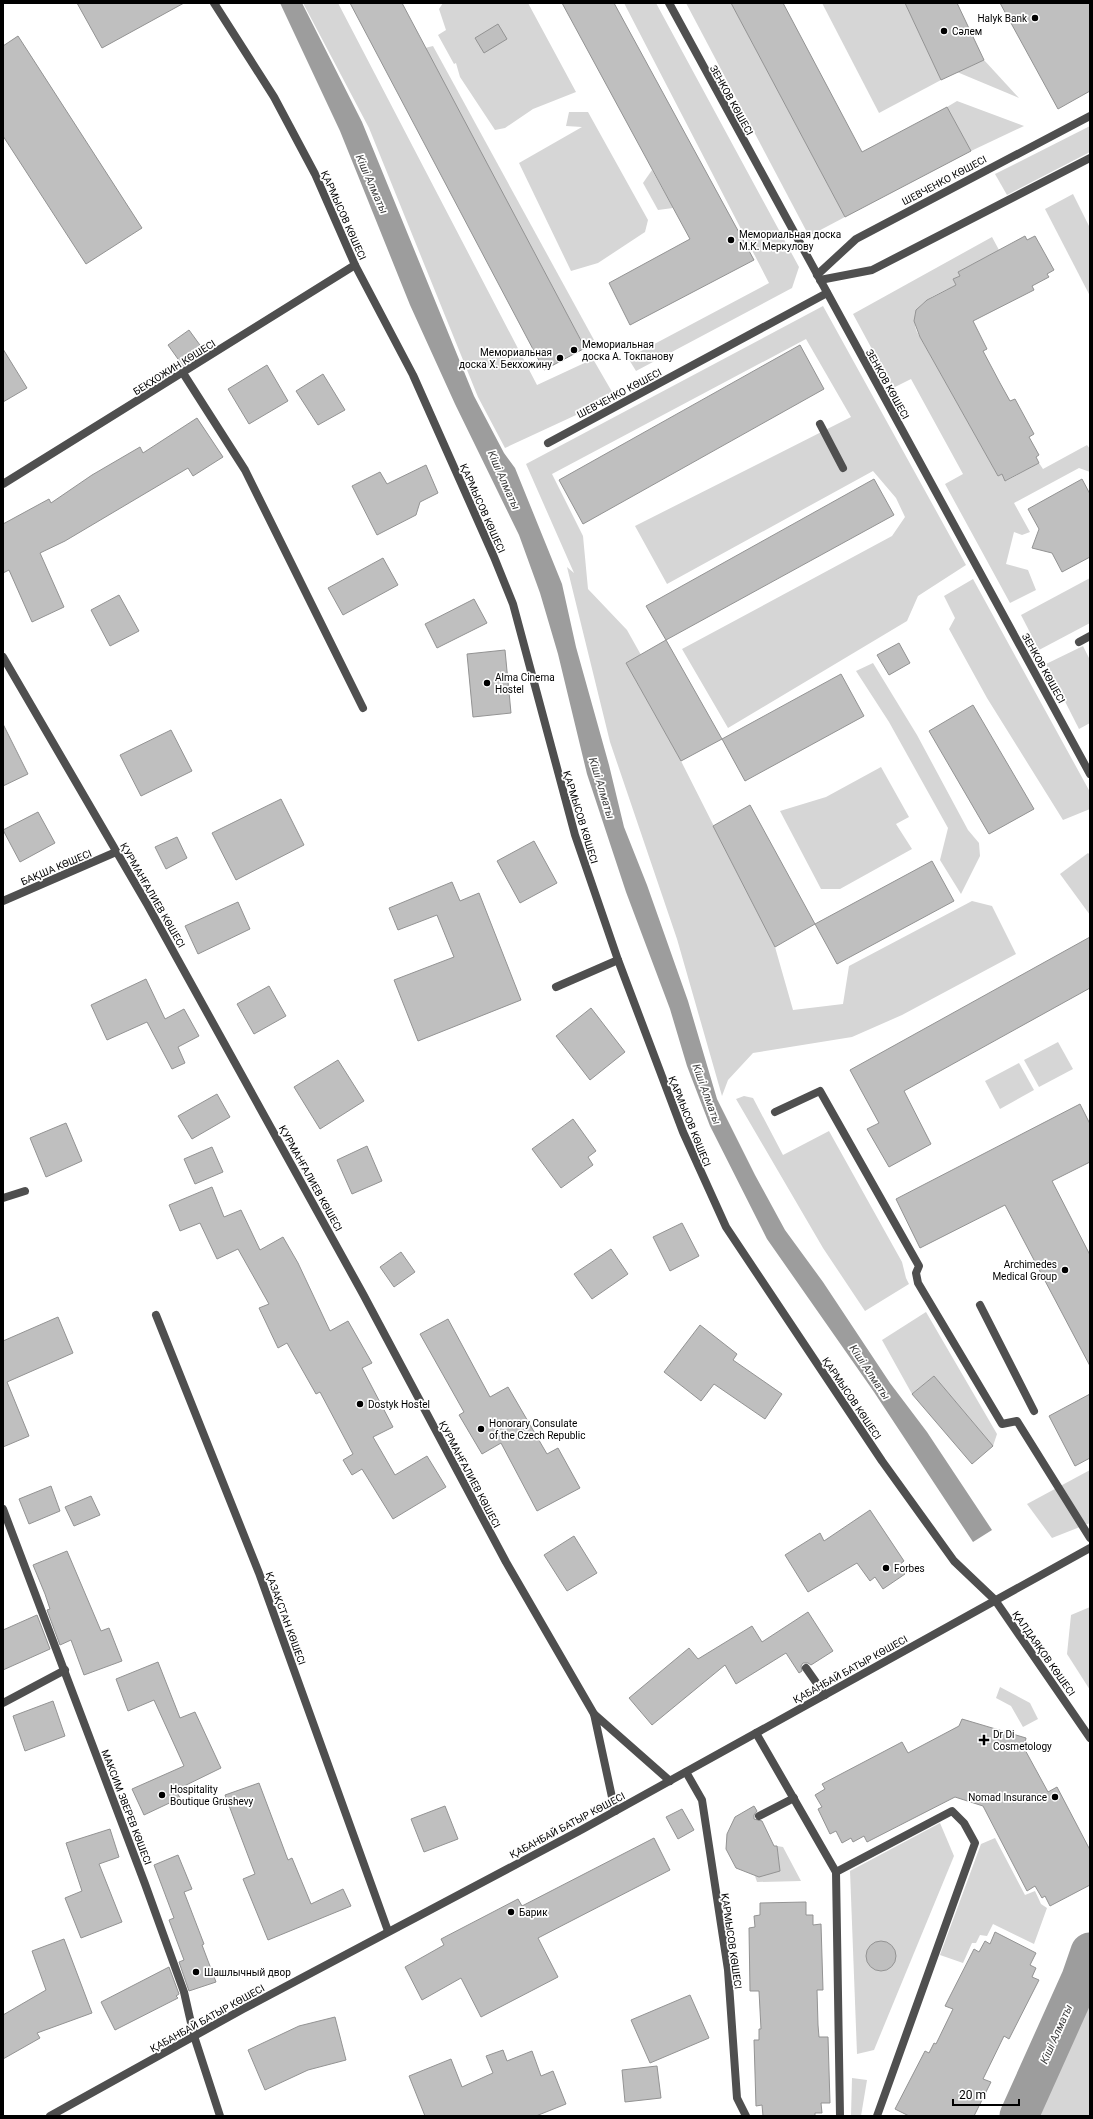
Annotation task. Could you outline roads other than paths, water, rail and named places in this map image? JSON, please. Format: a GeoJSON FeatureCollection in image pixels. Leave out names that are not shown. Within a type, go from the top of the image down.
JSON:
{"type":"FeatureCollection","features":[{"type":"Feature","properties":{"kind":"street","name":"ҚАРМЫСОВ КӨШЕСІ"},"geometry":{"type":"LineString","coordinates":[[214,3],[274,98],[315,174],[356,265],[413,375],[513,604],[575,835],[618,960],[683,1132],[726,1227],[882,1461],[954,1561],[995,1600]]}},
{"type":"Feature","properties":{"kind":"street","name":"ЗЕНКОВ КӨШЕСІ"},"geometry":{"type":"LineString","coordinates":[[668,3],[1090,774]]}},
{"type":"Feature","properties":{"kind":"street","name":"ШЕВЧЕНКО КӨШЕСІ"},"geometry":{"type":"LineString","coordinates":[[819,278],[856,238],[1090,116]]}},
{"type":"Feature","properties":{"kind":"street"},"geometry":{"type":"LineString","coordinates":[[819,278],[872,270],[1090,158]]}},
{"type":"Feature","properties":{"kind":"street","name":"БЕКХОЖИН КӨШЕСІ"},"geometry":{"type":"LineString","coordinates":[[3,484],[356,265]]}},
{"type":"Feature","properties":{"kind":"street","name":"ШЕВЧЕНКО КӨШЕСІ"},"geometry":{"type":"LineString","coordinates":[[548,443],[827,292]]}},
{"type":"Feature","properties":{"kind":"street"},"geometry":{"type":"LineString","coordinates":[[183,373],[245,470],[363,708]]}},
{"type":"Feature","properties":{"kind":"street"},"geometry":{"type":"LineString","coordinates":[[820,424],[843,468]]}},
{"type":"Feature","properties":{"kind":"street"},"geometry":{"type":"LineString","coordinates":[[1079,642],[1090,636]]}},
{"type":"Feature","properties":{"kind":"street","name":"ҚУРМАНҒАЛИЕВ КӨШЕСІ"},"geometry":{"type":"LineString","coordinates":[[3,656],[116,852],[290,1160],[506,1562],[594,1714]]}},
{"type":"Feature","properties":{"kind":"street","name":"БАҚША КӨШЕСІ"},"geometry":{"type":"LineString","coordinates":[[3,901],[116,852]]}},
{"type":"Feature","properties":{"kind":"street"},"geometry":{"type":"LineString","coordinates":[[556,987],[618,960]]}},
{"type":"Feature","properties":{"kind":"street"},"geometry":{"type":"LineString","coordinates":[[775,1112],[820,1091],[919,1266],[916,1273],[918,1283],[1002,1424],[1017,1421],[1090,1538]]}},
{"type":"Feature","properties":{"kind":"street"},"geometry":{"type":"LineString","coordinates":[[3,1198],[25,1190]]}},
{"type":"Feature","properties":{"kind":"street"},"geometry":{"type":"LineString","coordinates":[[980,1305],[1034,1411]]}},
{"type":"Feature","properties":{"kind":"street","name":"ҚАЗАҚСТАН КӨШЕСІ"},"geometry":{"type":"LineString","coordinates":[[156,1315],[259,1573],[388,1932]]}},
{"type":"Feature","properties":{"kind":"street","name":"МАКСИМ ЗВЕРЕВ КӨШЕСІ"},"geometry":{"type":"LineString","coordinates":[[3,1509],[65,1670],[184,1992],[194,2036],[220,2116]]}},
{"type":"Feature","properties":{"kind":"street","name":"ҚАБАНБАЙ БАТЫР КӨШЕСІ"},"geometry":{"type":"LineString","coordinates":[[50,2116],[194,2036],[670,1781],[1090,1548]]}},
{"type":"Feature","properties":{"kind":"street","name":"ҚАЛДАЯҚОВ КӨШЕСІ"},"geometry":{"type":"LineString","coordinates":[[995,1600],[1090,1738]]}},
{"type":"Feature","properties":{"kind":"street"},"geometry":{"type":"LineString","coordinates":[[806,1668],[825,1695]]}},
{"type":"Feature","properties":{"kind":"street"},"geometry":{"type":"LineString","coordinates":[[3,1703],[65,1670]]}},
{"type":"Feature","properties":{"kind":"street"},"geometry":{"type":"LineString","coordinates":[[594,1714],[670,1781]]}},
{"type":"Feature","properties":{"kind":"street"},"geometry":{"type":"LineString","coordinates":[[594,1714],[614,1811]]}},
{"type":"Feature","properties":{"kind":"street"},"geometry":{"type":"LineString","coordinates":[[756,1733],[836,1872],[840,2116]]}},
{"type":"Feature","properties":{"kind":"street","name":"ҚАРМЫСОВ КӨШЕСІ"},"geometry":{"type":"LineString","coordinates":[[686,1772],[702,1800],[728,1970],[737,2098],[746,2116]]}},
{"type":"Feature","properties":{"kind":"street"},"geometry":{"type":"LineString","coordinates":[[759,1816],[794,1798]]}},
{"type":"Feature","properties":{"kind":"street"},"geometry":{"type":"LineString","coordinates":[[836,1872],[952,1811],[964,1823],[975,1843],[877,2116]]}},
{"type":"Feature","properties":{"kind":"water"},"geometry":{"type":"Polygon","coordinates":[[[280,3],[302,3],[362,122],[474,396],[504,453],[515,468],[562,584],[576,647],[609,765],[624,827],[647,885],[688,1001],[717,1099],[755,1175],[785,1230],[823,1282],[890,1383],[927,1432],[992,1530],[973,1542],[874,1392],[767,1239],[710,1126],[687,1066],[670,1009],[626,892],[587,774],[558,654],[540,593],[519,535],[455,404],[410,305],[340,131],[280,3]]]}},
{"type":"Feature","properties":{"kind":"waterway","name":"Кіші Алматы"},"geometry":{"type":"LineString","coordinates":[[1019,2116],[1081,1978],[1090,1952]]}},
{"type":"Feature","properties":{"kind":"place","name":"Halyk Bank"},"geometry":{"type":"Point","coordinates":[1035,18]}},
{"type":"Feature","properties":{"kind":"place","name":"Сәлем"},"geometry":{"type":"Point","coordinates":[944,31]}},
{"type":"Feature","properties":{"kind":"place","name":"Мемориальная доска М.К. Меркулову"},"geometry":{"type":"Point","coordinates":[731,240]}},
{"type":"Feature","properties":{"kind":"place","name":"Мемориальная доска А. Токпанову"},"geometry":{"type":"Point","coordinates":[574,350]}},
{"type":"Feature","properties":{"kind":"place","name":"Мемориальная доска Х. Бекхожину"},"geometry":{"type":"Point","coordinates":[560,358]}},
{"type":"Feature","properties":{"kind":"place","name":"Alma Cinema Hostel"},"geometry":{"type":"Point","coordinates":[487,683]}},
{"type":"Feature","properties":{"kind":"place","name":"Archimedes Medical Group"},"geometry":{"type":"Point","coordinates":[1065,1270]}},
{"type":"Feature","properties":{"kind":"place","name":"Dostyk Hostel"},"geometry":{"type":"Point","coordinates":[360,1404]}},
{"type":"Feature","properties":{"kind":"place","name":"Honorary Consulate of the Czech Republic"},"geometry":{"type":"Point","coordinates":[481,1429]}},
{"type":"Feature","properties":{"kind":"place","name":"Forbes"},"geometry":{"type":"Point","coordinates":[886,1568]}},
{"type":"Feature","properties":{"kind":"place","name":"Dr Di Cosmetology"},"geometry":{"type":"Point","coordinates":[984,1740]}},
{"type":"Feature","properties":{"kind":"place","name":"Hospitality Boutique Grushevy"},"geometry":{"type":"Point","coordinates":[162,1795]}},
{"type":"Feature","properties":{"kind":"place","name":"Nomad Insurance"},"geometry":{"type":"Point","coordinates":[1055,1797]}},
{"type":"Feature","properties":{"kind":"place","name":"Барик"},"geometry":{"type":"Point","coordinates":[511,1912]}},
{"type":"Feature","properties":{"kind":"place","name":"Шашлычный двор"},"geometry":{"type":"Point","coordinates":[196,1972]}}]}
